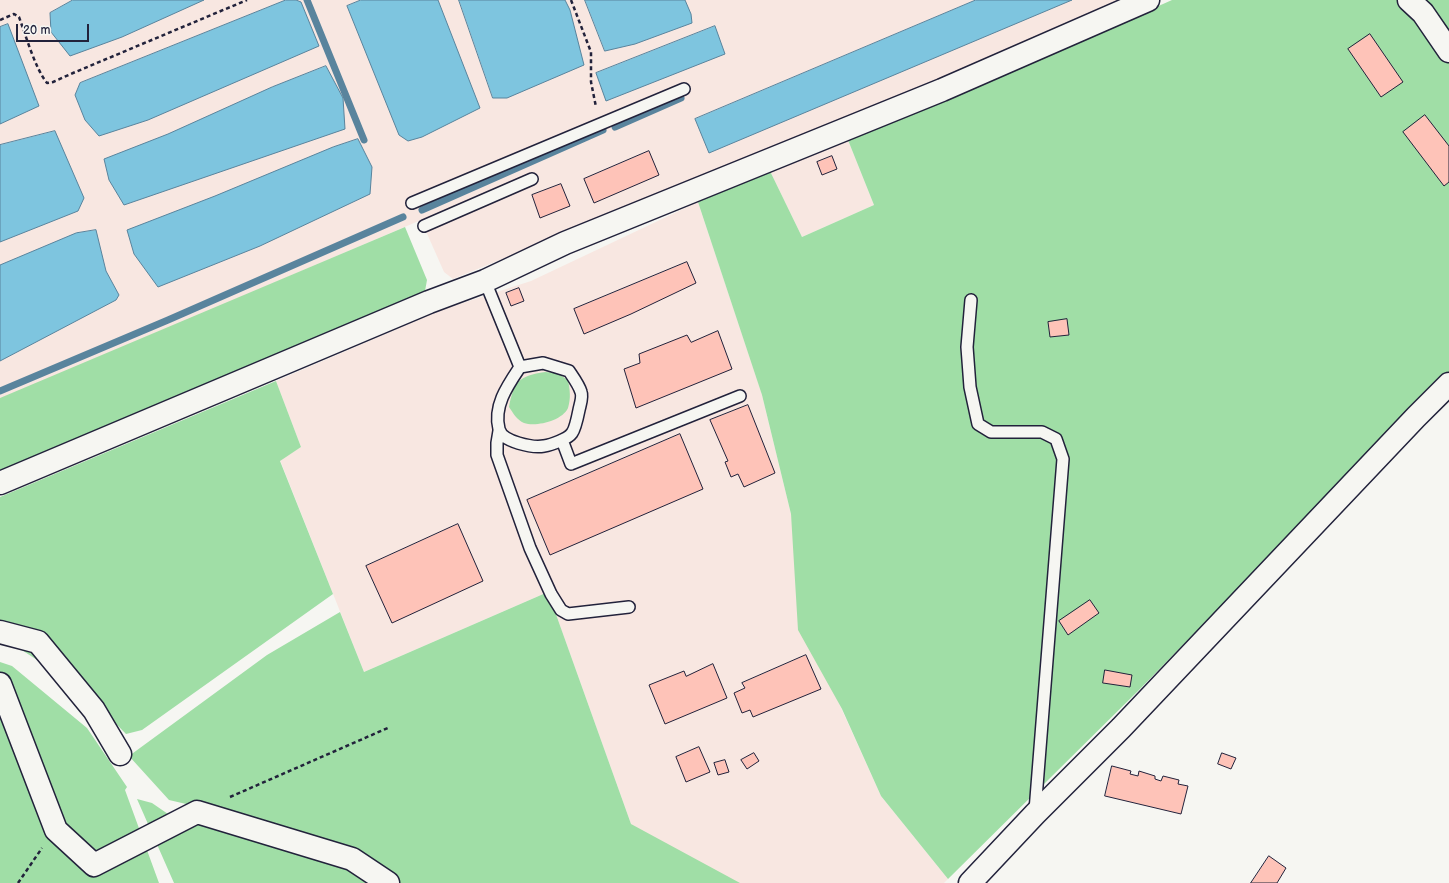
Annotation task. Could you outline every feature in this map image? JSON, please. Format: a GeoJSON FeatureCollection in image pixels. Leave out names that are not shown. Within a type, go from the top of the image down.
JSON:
{"type":"FeatureCollection","features":[{"type":"Feature","properties":{"kind":"street"},"geometry":{"type":"LineString","coordinates":[[0,483],[421,305],[485,280],[564,243],[942,90],[1148,0]]}},
{"type":"Feature","properties":{"kind":"street"},"geometry":{"type":"LineString","coordinates":[[1409,0],[1423,13],[1449,51]]}},
{"type":"Feature","properties":{"kind":"street"},"geometry":{"type":"LineString","coordinates":[[970,883],[1035,814],[1121,728],[1410,423],[1449,384]]}},
{"type":"Feature","properties":{"kind":"street"},"geometry":{"type":"LineString","coordinates":[[0,632],[38,642],[94,710],[120,754]]}},
{"type":"Feature","properties":{"kind":"street"},"geometry":{"type":"LineString","coordinates":[[0,684],[56,830],[94,865],[196,812],[352,859],[388,883]]}},
{"type":"Feature","properties":{"kind":"lane"},"geometry":{"type":"LineString","coordinates":[[412,203],[684,89]]}},
{"type":"Feature","properties":{"kind":"lane"},"geometry":{"type":"LineString","coordinates":[[424,226],[532,179]]}},
{"type":"Feature","properties":{"kind":"lane"},"geometry":{"type":"LineString","coordinates":[[485,280],[520,367]]}},
{"type":"Feature","properties":{"kind":"lane"},"geometry":{"type":"LineString","coordinates":[[971,300],[967,347],[970,387],[978,424],[991,432],[1042,432],[1056,439],[1062,459],[1035,814]]}},
{"type":"Feature","properties":{"kind":"lane"},"geometry":{"type":"LineString","coordinates":[[499,431],[506,439],[522,444],[543,446],[562,440],[572,434],[579,413],[582,393],[569,370],[543,363],[520,367],[506,390],[500,405],[497,455],[530,548],[551,594],[561,610],[568,614],[629,607]]}},
{"type":"Feature","properties":{"kind":"lane"},"geometry":{"type":"LineString","coordinates":[[562,440],[571,464],[740,396]]}},
{"type":"Feature","properties":{"kind":"path"},"geometry":{"type":"LineString","coordinates":[[0,20],[14,14],[19,17],[43,78],[47,83],[53,82],[247,0]]}},
{"type":"Feature","properties":{"kind":"path"},"geometry":{"type":"LineString","coordinates":[[571,0],[592,52],[591,82],[596,111]]}},
{"type":"Feature","properties":{"kind":"path"},"geometry":{"type":"LineString","coordinates":[[196,812],[390,727]]}},
{"type":"Feature","properties":{"kind":"path"},"geometry":{"type":"LineString","coordinates":[[18,883],[56,830]]}},
{"type":"Feature","properties":{"kind":"shaded area"},"geometry":{"type":"Polygon","coordinates":[[[0,0],[1125,0],[863,112],[453,279],[444,272],[421,220],[0,400],[0,0]]]}},
{"type":"Feature","properties":{"kind":"shaded area"},"geometry":{"type":"Polygon","coordinates":[[[848,140],[874,205],[802,237],[769,169],[848,140]]]}},
{"type":"Feature","properties":{"kind":"shaded area"},"geometry":{"type":"Polygon","coordinates":[[[698,202],[761,391],[791,514],[813,646],[881,796],[948,879],[944,883],[670,883],[631,824],[548,592],[364,672],[280,460],[301,447],[276,381],[444,309],[531,281],[698,202]]]}},
{"type":"Feature","properties":{"kind":"green space"},"geometry":{"type":"Polygon","coordinates":[[[1172,0],[1401,0],[1449,61],[1449,372],[1139,690],[948,879],[881,796],[842,709],[798,630],[791,514],[762,395],[698,202],[769,169],[802,237],[874,205],[848,140],[1035,61],[1172,0]]]}},
{"type":"Feature","properties":{"kind":"green space"},"geometry":{"type":"Polygon","coordinates":[[[1419,0],[1449,0],[1449,40],[1419,0]]]}},
{"type":"Feature","properties":{"kind":"green space"},"geometry":{"type":"Polygon","coordinates":[[[405,227],[427,280],[425,291],[417,298],[0,476],[0,398],[405,227]]]}},
{"type":"Feature","properties":{"kind":"green space"},"geometry":{"type":"Polygon","coordinates":[[[545,372],[557,373],[568,380],[570,401],[568,408],[565,413],[555,420],[535,424],[524,423],[517,418],[509,407],[513,391],[519,381],[524,378],[545,372]]]}},
{"type":"Feature","properties":{"kind":"green space"},"geometry":{"type":"Polygon","coordinates":[[[276,381],[301,447],[280,461],[333,594],[142,730],[126,734],[82,689],[14,645],[0,639],[0,497],[276,381]]]}},
{"type":"Feature","properties":{"kind":"green space"},"geometry":{"type":"Polygon","coordinates":[[[548,592],[631,824],[740,883],[399,883],[361,857],[268,823],[169,800],[129,756],[267,655],[340,612],[364,672],[548,592]]]}},
{"type":"Feature","properties":{"kind":"green space"},"geometry":{"type":"Polygon","coordinates":[[[0,662],[12,666],[87,728],[127,787],[125,790],[159,883],[0,883],[0,662]]]}},
{"type":"Feature","properties":{"kind":"green space"},"geometry":{"type":"Polygon","coordinates":[[[137,799],[152,803],[168,814],[348,864],[377,883],[174,883],[137,799]]]}},
{"type":"Feature","properties":{"kind":"water"},"geometry":{"type":"Polygon","coordinates":[[[73,0],[204,0],[122,37],[70,56],[51,32],[50,13],[73,0]]]}},
{"type":"Feature","properties":{"kind":"water"},"geometry":{"type":"Polygon","coordinates":[[[286,0],[296,0],[301,2],[319,46],[148,120],[99,136],[85,120],[75,95],[80,83],[286,0]]]}},
{"type":"Feature","properties":{"kind":"water"},"geometry":{"type":"Polygon","coordinates":[[[361,0],[438,0],[480,108],[422,137],[408,141],[399,135],[347,6],[361,0]]]}},
{"type":"Feature","properties":{"kind":"water"},"geometry":{"type":"Polygon","coordinates":[[[459,0],[565,0],[570,10],[584,65],[507,98],[493,98],[459,0]]]}},
{"type":"Feature","properties":{"kind":"water"},"geometry":{"type":"Polygon","coordinates":[[[585,0],[685,0],[691,14],[692,23],[635,44],[605,51],[585,0]]]}},
{"type":"Feature","properties":{"kind":"water"},"geometry":{"type":"Polygon","coordinates":[[[976,0],[1072,0],[709,153],[695,119],[976,0]]]}},
{"type":"Feature","properties":{"kind":"water"},"geometry":{"type":"Polygon","coordinates":[[[8,24],[39,106],[0,124],[0,27],[8,24]]]}},
{"type":"Feature","properties":{"kind":"water"},"geometry":{"type":"Polygon","coordinates":[[[715,26],[725,54],[606,101],[596,73],[715,26]]]}},
{"type":"Feature","properties":{"kind":"water"},"geometry":{"type":"Polygon","coordinates":[[[326,66],[343,98],[345,129],[124,205],[109,180],[104,159],[168,134],[272,87],[326,66]]]}},
{"type":"Feature","properties":{"kind":"water"},"geometry":{"type":"Polygon","coordinates":[[[55,131],[84,198],[78,211],[0,242],[0,145],[55,131]]]}},
{"type":"Feature","properties":{"kind":"water"},"geometry":{"type":"Polygon","coordinates":[[[358,139],[372,167],[370,194],[260,246],[158,287],[134,254],[127,230],[215,196],[333,147],[358,139]]]}},
{"type":"Feature","properties":{"kind":"water"},"geometry":{"type":"Polygon","coordinates":[[[96,230],[106,271],[119,295],[116,300],[0,361],[0,265],[76,233],[96,230]]]}},
{"type":"Feature","properties":{"kind":"building"},"geometry":{"type":"Polygon","coordinates":[[[1370,34],[1403,82],[1381,97],[1348,49],[1370,34]]]}},
{"type":"Feature","properties":{"kind":"building"},"geometry":{"type":"Polygon","coordinates":[[[1425,115],[1449,146],[1449,182],[1444,186],[1403,132],[1425,115]]]}},
{"type":"Feature","properties":{"kind":"building"},"geometry":{"type":"Polygon","coordinates":[[[649,151],[659,175],[594,203],[584,179],[649,151]]]}},
{"type":"Feature","properties":{"kind":"building"},"geometry":{"type":"Polygon","coordinates":[[[832,156],[837,169],[822,175],[817,162],[832,156]]]}},
{"type":"Feature","properties":{"kind":"building"},"geometry":{"type":"Polygon","coordinates":[[[561,184],[570,206],[540,218],[532,195],[561,184]]]}},
{"type":"Feature","properties":{"kind":"building"},"geometry":{"type":"Polygon","coordinates":[[[687,262],[696,283],[631,314],[584,334],[574,309],[687,262]]]}},
{"type":"Feature","properties":{"kind":"building"},"geometry":{"type":"Polygon","coordinates":[[[519,288],[524,301],[511,306],[506,293],[519,288]]]}},
{"type":"Feature","properties":{"kind":"building"},"geometry":{"type":"Polygon","coordinates":[[[1067,319],[1069,335],[1050,337],[1048,322],[1067,319]]]}},
{"type":"Feature","properties":{"kind":"building"},"geometry":{"type":"Polygon","coordinates":[[[718,331],[732,369],[636,408],[624,369],[640,363],[639,354],[687,335],[691,342],[718,331]]]}},
{"type":"Feature","properties":{"kind":"building"},"geometry":{"type":"Polygon","coordinates":[[[748,405],[775,473],[744,487],[738,474],[731,477],[725,462],[728,461],[710,420],[748,405]]]}},
{"type":"Feature","properties":{"kind":"building"},"geometry":{"type":"Polygon","coordinates":[[[680,434],[703,489],[550,555],[527,500],[680,434]]]}},
{"type":"Feature","properties":{"kind":"building"},"geometry":{"type":"Polygon","coordinates":[[[458,524],[483,581],[392,623],[366,566],[458,524]]]}},
{"type":"Feature","properties":{"kind":"building"},"geometry":{"type":"Polygon","coordinates":[[[1090,600],[1099,613],[1068,635],[1059,621],[1090,600]]]}},
{"type":"Feature","properties":{"kind":"building"},"geometry":{"type":"Polygon","coordinates":[[[806,655],[821,689],[753,717],[750,710],[742,713],[734,693],[745,688],[742,683],[806,655]]]}},
{"type":"Feature","properties":{"kind":"building"},"geometry":{"type":"Polygon","coordinates":[[[713,664],[727,698],[665,724],[649,685],[684,671],[686,676],[713,664]]]}},
{"type":"Feature","properties":{"kind":"building"},"geometry":{"type":"Polygon","coordinates":[[[1105,670],[1132,675],[1130,687],[1103,683],[1105,670]]]}},
{"type":"Feature","properties":{"kind":"building"},"geometry":{"type":"Polygon","coordinates":[[[699,747],[710,772],[686,782],[676,757],[699,747]]]}},
{"type":"Feature","properties":{"kind":"building"},"geometry":{"type":"Polygon","coordinates":[[[754,753],[759,761],[747,769],[741,760],[754,753]]]}},
{"type":"Feature","properties":{"kind":"building"},"geometry":{"type":"Polygon","coordinates":[[[1222,753],[1236,758],[1231,769],[1218,764],[1222,753]]]}},
{"type":"Feature","properties":{"kind":"building"},"geometry":{"type":"Polygon","coordinates":[[[725,760],[729,772],[718,775],[714,763],[725,760]]]}},
{"type":"Feature","properties":{"kind":"building"},"geometry":{"type":"Polygon","coordinates":[[[1112,766],[1131,771],[1130,774],[1138,776],[1139,771],[1155,776],[1155,779],[1161,781],[1163,776],[1179,780],[1178,784],[1188,786],[1181,814],[1105,796],[1112,766]]]}},
{"type":"Feature","properties":{"kind":"building"},"geometry":{"type":"Polygon","coordinates":[[[1269,856],[1286,868],[1277,883],[1251,883],[1269,856]]]}},
{"type":"Feature","properties":{"kind":"waterway"},"geometry":{"type":"LineString","coordinates":[[307,0],[364,140]]}},
{"type":"Feature","properties":{"kind":"waterway"},"geometry":{"type":"LineString","coordinates":[[615,127],[681,98]]}},
{"type":"Feature","properties":{"kind":"waterway"},"geometry":{"type":"LineString","coordinates":[[422,210],[603,130]]}},
{"type":"Feature","properties":{"kind":"waterway"},"geometry":{"type":"LineString","coordinates":[[0,391],[168,320],[403,217]]}}]}
